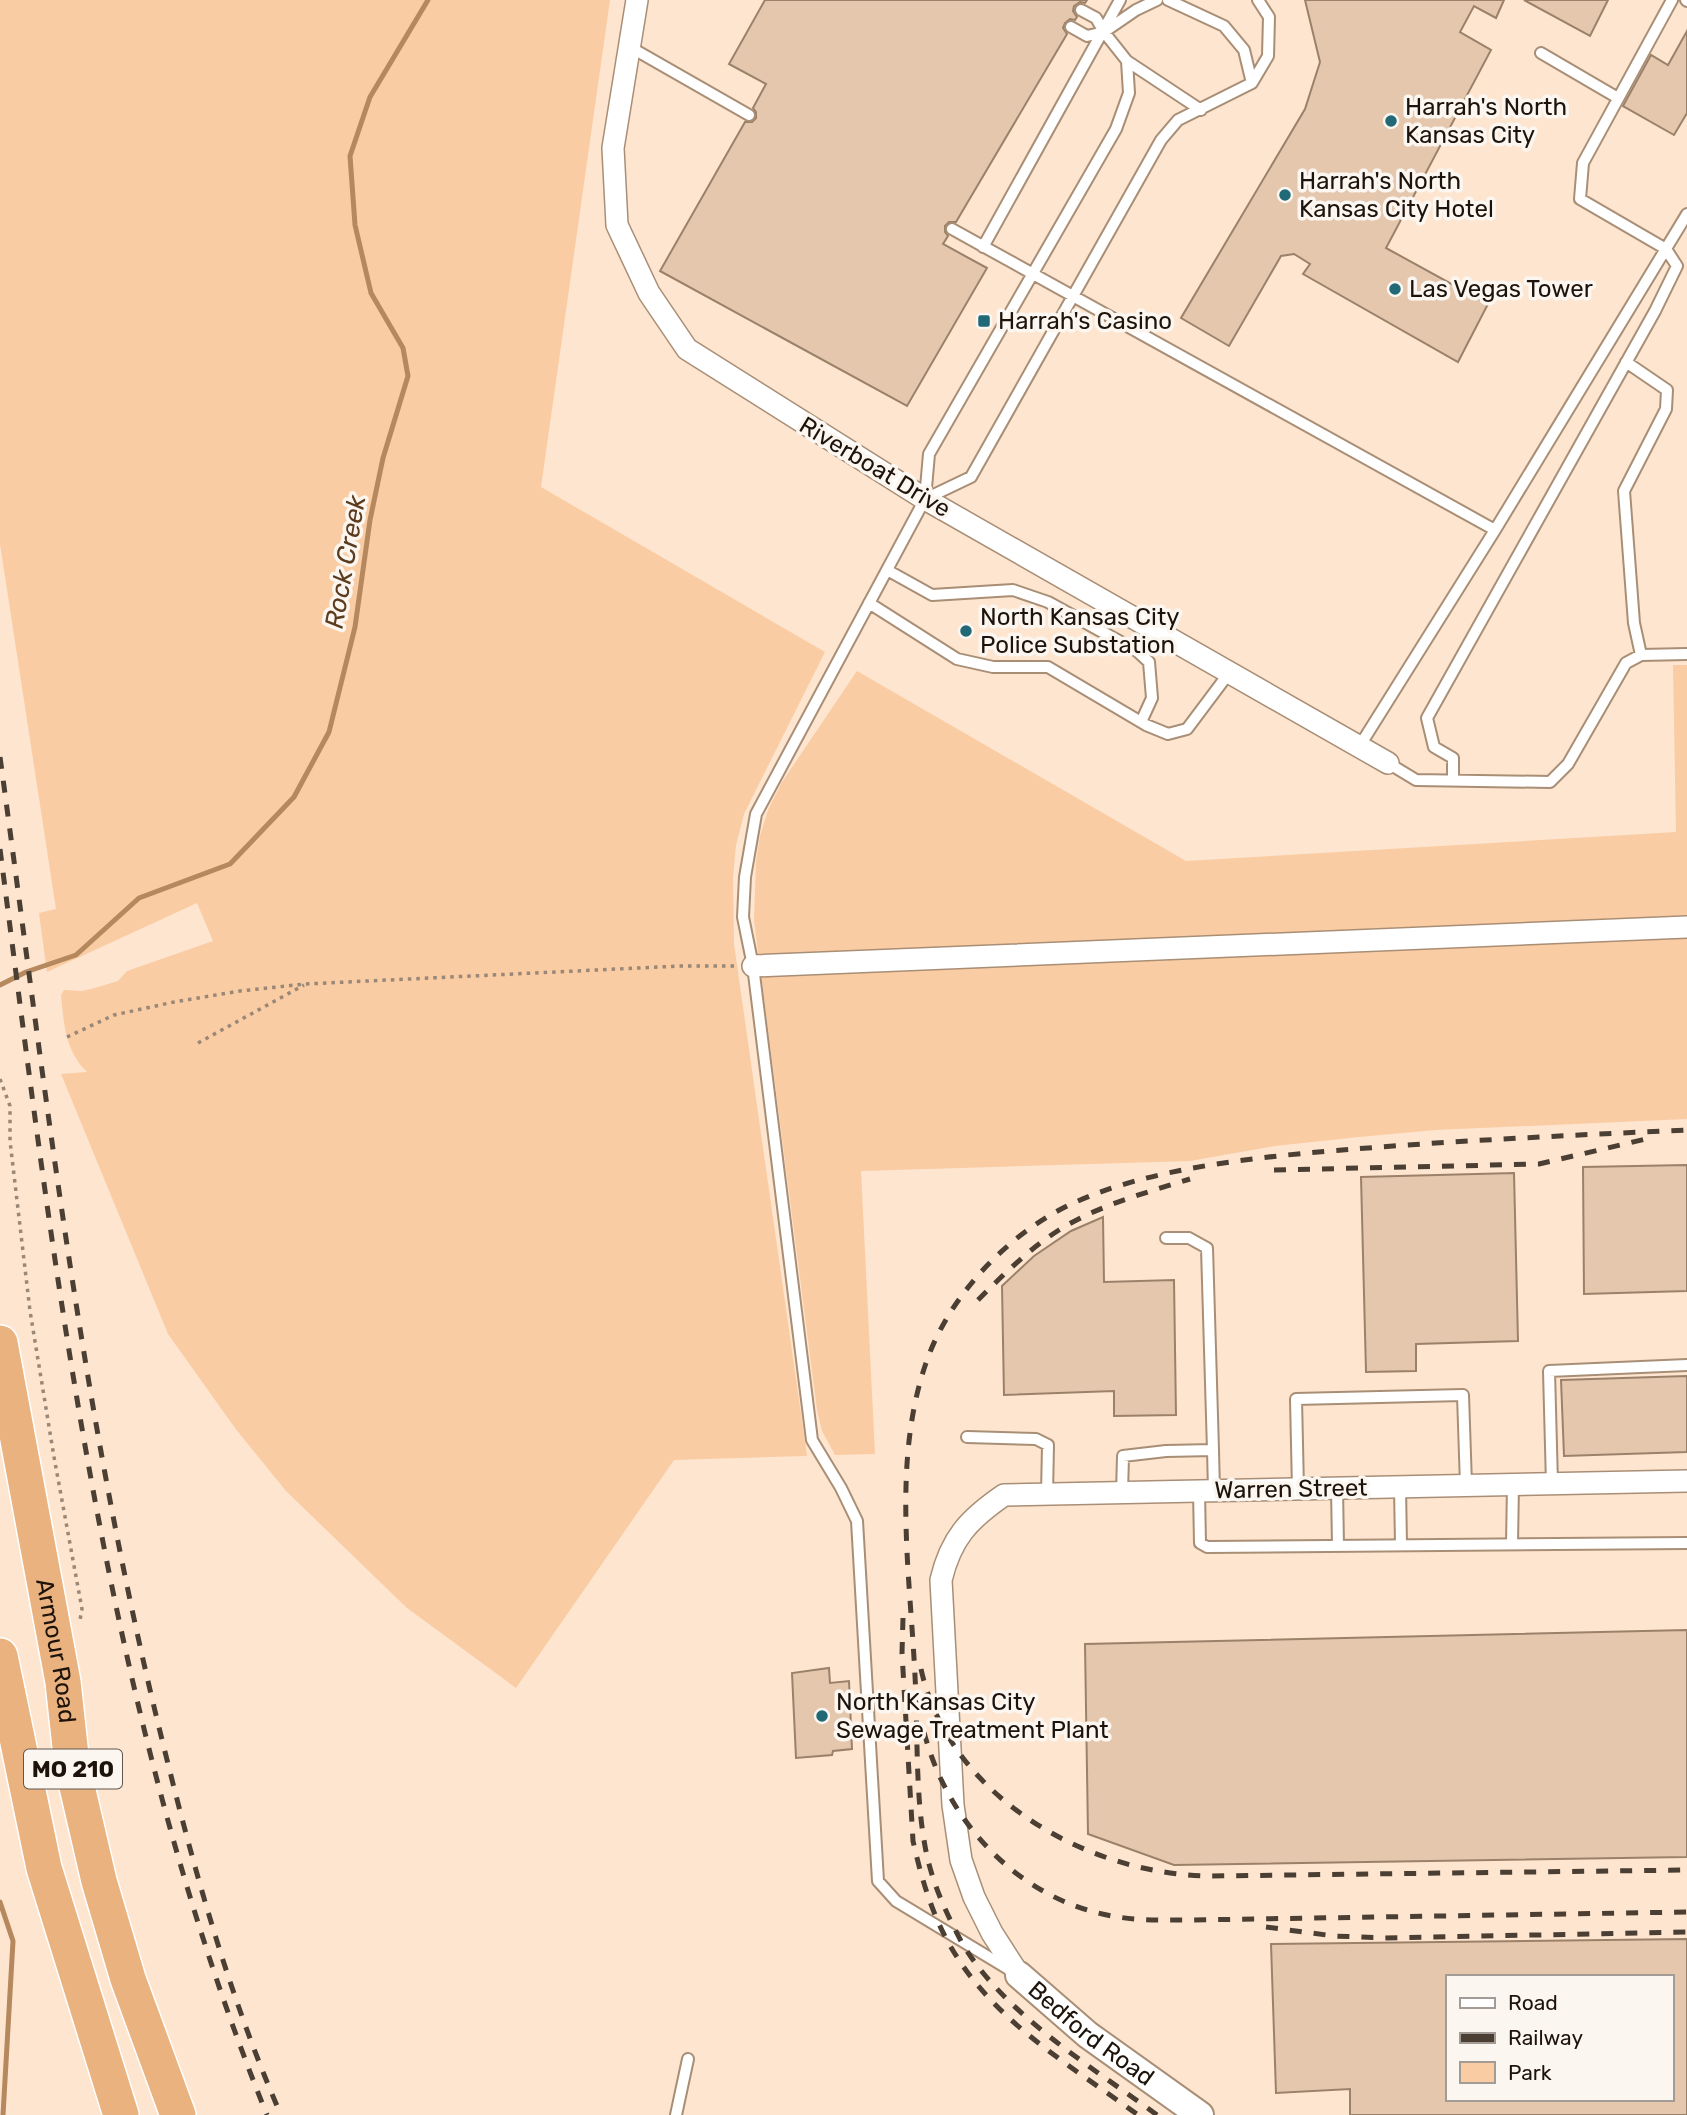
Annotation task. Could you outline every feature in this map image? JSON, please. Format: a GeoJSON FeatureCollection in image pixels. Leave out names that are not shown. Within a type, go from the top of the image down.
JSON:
{"type":"FeatureCollection","features":[{"type":"Feature","properties":{"kind":"highway","name":"Armour Road"},"geometry":{"type":"LineString","coordinates":[[0,1343],[63,1682],[72,1765],[99,1881],[128,1979],[178,2115]]}},
{"type":"Feature","properties":{"kind":"highway","name":"MO 210"},"geometry":{"type":"LineString","coordinates":[[0,1656],[44,1867],[121,2115]]}},
{"type":"Feature","properties":{"kind":"street","name":"Riverboat Drive"},"geometry":{"type":"LineString","coordinates":[[637,0],[613,148],[617,225],[649,293],[687,349],[925,499],[1388,763]]}},
{"type":"Feature","properties":{"kind":"street"},"geometry":{"type":"LineString","coordinates":[[753,966],[1687,927]]}},
{"type":"Feature","properties":{"kind":"street","name":"Warren Street"},"geometry":{"type":"LineString","coordinates":[[1019,1975],[974,1897],[961,1860],[953,1805],[941,1580],[955,1540],[982,1510],[1004,1496],[1047,1494],[1687,1480]]}},
{"type":"Feature","properties":{"kind":"street","name":"Bedford Road"},"geometry":{"type":"LineString","coordinates":[[1019,1975],[1088,2035],[1200,2115]]}},
{"type":"Feature","properties":{"kind":"lane"},"geometry":{"type":"LineString","coordinates":[[983,247],[1120,0]]}},
{"type":"Feature","properties":{"kind":"lane"},"geometry":{"type":"LineString","coordinates":[[1071,27],[1087,36],[1104,33],[1136,10],[1157,0]]}},
{"type":"Feature","properties":{"kind":"lane"},"geometry":{"type":"LineString","coordinates":[[1168,0],[1224,26],[1244,50],[1252,83]]}},
{"type":"Feature","properties":{"kind":"lane"},"geometry":{"type":"LineString","coordinates":[[925,499],[971,477],[1161,140],[1178,120],[1252,83],[1268,56],[1269,17],[1258,0]]}},
{"type":"Feature","properties":{"kind":"lane"},"geometry":{"type":"LineString","coordinates":[[1453,780],[1452,758],[1434,747],[1427,718],[1677,266],[1666,249],[1580,199],[1583,163],[1672,0]]}},
{"type":"Feature","properties":{"kind":"lane"},"geometry":{"type":"LineString","coordinates":[[1081,10],[1096,18],[1126,61],[1201,110]]}},
{"type":"Feature","properties":{"kind":"lane"},"geometry":{"type":"LineString","coordinates":[[629,47],[748,115]]}},
{"type":"Feature","properties":{"kind":"lane"},"geometry":{"type":"LineString","coordinates":[[1541,53],[1618,98]]}},
{"type":"Feature","properties":{"kind":"lane"},"geometry":{"type":"LineString","coordinates":[[1019,1975],[896,1900],[878,1881],[857,1521],[812,1440],[753,966],[743,918],[745,877],[756,814],[925,499],[929,454],[1116,129],[1129,93],[1126,61]]}},
{"type":"Feature","properties":{"kind":"lane"},"geometry":{"type":"LineString","coordinates":[[1359,747],[1687,214]]}},
{"type":"Feature","properties":{"kind":"lane"},"geometry":{"type":"LineString","coordinates":[[952,229],[1495,530]]}},
{"type":"Feature","properties":{"kind":"lane"},"geometry":{"type":"LineString","coordinates":[[1626,362],[1667,390],[1666,409],[1624,491],[1634,623],[1641,655]]}},
{"type":"Feature","properties":{"kind":"lane"},"geometry":{"type":"LineString","coordinates":[[887,570],[932,594],[1013,590],[1048,602],[1137,651],[1149,662],[1152,690],[1152,698],[1141,722]]}},
{"type":"Feature","properties":{"kind":"lane"},"geometry":{"type":"LineString","coordinates":[[869,603],[957,659],[993,667],[1048,667],[1141,722],[1168,734],[1187,729],[1229,673]]}},
{"type":"Feature","properties":{"kind":"lane"},"geometry":{"type":"LineString","coordinates":[[1388,763],[1416,780],[1549,782],[1568,764],[1626,663],[1641,655],[1687,654]]}},
{"type":"Feature","properties":{"kind":"lane"},"geometry":{"type":"LineString","coordinates":[[1167,1238],[1189,1238],[1208,1248],[1213,1450],[1200,1543],[1207,1546],[1687,1543]]}},
{"type":"Feature","properties":{"kind":"lane"},"geometry":{"type":"LineString","coordinates":[[1552,1483],[1549,1371],[1687,1365]]}},
{"type":"Feature","properties":{"kind":"lane"},"geometry":{"type":"LineString","coordinates":[[1298,1489],[1296,1399],[1463,1395],[1466,1485]]}},
{"type":"Feature","properties":{"kind":"lane"},"geometry":{"type":"LineString","coordinates":[[967,1437],[1036,1439],[1048,1445],[1047,1494]]}},
{"type":"Feature","properties":{"kind":"lane"},"geometry":{"type":"LineString","coordinates":[[1122,1493],[1123,1456],[1213,1450]]}},
{"type":"Feature","properties":{"kind":"lane"},"geometry":{"type":"LineString","coordinates":[[1512,1544],[1513,1484]]}},
{"type":"Feature","properties":{"kind":"lane"},"geometry":{"type":"LineString","coordinates":[[1400,1487],[1401,1545]]}},
{"type":"Feature","properties":{"kind":"lane"},"geometry":{"type":"LineString","coordinates":[[1337,1488],[1338,1546]]}},
{"type":"Feature","properties":{"kind":"lane"},"geometry":{"type":"LineString","coordinates":[[676,2115],[688,2059]]}},
{"type":"Feature","properties":{"kind":"path"},"geometry":{"type":"LineString","coordinates":[[67,1037],[114,1015],[240,991],[306,984],[681,966],[753,966]]}},
{"type":"Feature","properties":{"kind":"path"},"geometry":{"type":"LineString","coordinates":[[198,1043],[306,984]]}},
{"type":"Feature","properties":{"kind":"path"},"geometry":{"type":"LineString","coordinates":[[0,1079],[10,1106],[10,1141],[30,1311],[82,1609],[78,1630]]}},
{"type":"Feature","properties":{"kind":"green space"},"geometry":{"type":"Polygon","coordinates":[[[0,0],[610,0],[541,487],[825,652],[744,814],[736,845],[733,878],[734,944],[807,1456],[674,1460],[516,1688],[407,1608],[286,1491],[235,1428],[168,1334],[61,1074],[87,1072],[74,1055],[67,1036],[61,995],[64,990],[82,991],[118,981],[127,971],[213,941],[197,903],[47,972],[39,913],[56,909],[0,544],[0,0]]]}},
{"type":"Feature","properties":{"kind":"green space"},"geometry":{"type":"Polygon","coordinates":[[[1673,665],[1687,665],[1687,1119],[1436,1130],[1275,1146],[1190,1161],[861,1171],[875,1454],[835,1455],[822,1431],[817,1410],[754,920],[756,862],[768,810],[782,782],[857,671],[1186,861],[1676,832],[1673,665]]]}},
{"type":"Feature","properties":{"kind":"building"},"geometry":{"type":"Polygon","coordinates":[[[765,0],[1087,0],[1074,6],[1073,11],[1077,17],[1065,23],[1063,28],[1067,34],[956,222],[949,222],[945,226],[948,236],[943,244],[987,268],[907,406],[660,271],[745,122],[752,122],[756,118],[753,108],[766,84],[729,64],[765,0]]]}},
{"type":"Feature","properties":{"kind":"building"},"geometry":{"type":"Polygon","coordinates":[[[1305,0],[1504,0],[1496,18],[1474,6],[1460,32],[1491,50],[1386,248],[1488,304],[1458,362],[1303,274],[1310,264],[1294,254],[1281,256],[1229,346],[1181,318],[1305,109],[1320,62],[1305,0]]]}},
{"type":"Feature","properties":{"kind":"building","name":"Harrah's North Kansas City"},"geometry":{"type":"Polygon","coordinates":[[[1524,0],[1608,0],[1590,36],[1524,0]]]}},
{"type":"Feature","properties":{"kind":"building"},"geometry":{"type":"Polygon","coordinates":[[[1687,31],[1687,113],[1674,135],[1623,106],[1651,55],[1668,65],[1687,31]]]}},
{"type":"Feature","properties":{"kind":"building"},"geometry":{"type":"Polygon","coordinates":[[[1687,1165],[1687,1291],[1584,1294],[1583,1167],[1687,1165]]]}},
{"type":"Feature","properties":{"kind":"building"},"geometry":{"type":"Polygon","coordinates":[[[1514,1173],[1518,1341],[1416,1344],[1416,1371],[1366,1372],[1361,1177],[1514,1173]]]}},
{"type":"Feature","properties":{"kind":"building"},"geometry":{"type":"Polygon","coordinates":[[[1103,1217],[1104,1282],[1174,1280],[1176,1415],[1114,1416],[1114,1391],[1004,1395],[1002,1286],[1034,1256],[1071,1231],[1103,1217]]]}},
{"type":"Feature","properties":{"kind":"building"},"geometry":{"type":"Polygon","coordinates":[[[1687,1376],[1687,1452],[1564,1456],[1561,1380],[1687,1376]]]}},
{"type":"Feature","properties":{"kind":"building"},"geometry":{"type":"Polygon","coordinates":[[[1687,1630],[1687,1857],[1174,1865],[1088,1834],[1085,1644],[1687,1630]]]}},
{"type":"Feature","properties":{"kind":"building","name":"North Kansas City Sewage Treatment Plant"},"geometry":{"type":"Polygon","coordinates":[[[829,1668],[830,1683],[849,1681],[852,1749],[833,1751],[832,1755],[796,1758],[792,1673],[829,1668]]]}},
{"type":"Feature","properties":{"kind":"building"},"geometry":{"type":"Polygon","coordinates":[[[1687,1939],[1687,2115],[1350,2115],[1350,2089],[1276,2093],[1271,1944],[1687,1939]]]}},
{"type":"Feature","properties":{"kind":"waterway","name":"Rock Creek"},"geometry":{"type":"LineString","coordinates":[[0,985],[26,972],[76,955],[139,898],[230,864],[294,797],[329,732],[355,627],[370,520],[383,458],[408,376],[403,348],[371,293],[355,225],[350,156],[370,97],[428,0]]}},
{"type":"Feature","properties":{"kind":"waterway"},"geometry":{"type":"LineString","coordinates":[[0,1902],[13,1941],[3,2115]]}},
{"type":"Feature","properties":{"kind":"railway"},"geometry":{"type":"LineString","coordinates":[[0,757],[66,1238],[129,1597],[195,1868],[242,2018],[281,2115]]}},
{"type":"Feature","properties":{"kind":"railway"},"geometry":{"type":"LineString","coordinates":[[0,849],[66,1331],[93,1492],[126,1651],[165,1809],[211,1963],[267,2115]]}},
{"type":"Feature","properties":{"kind":"railway"},"geometry":{"type":"LineString","coordinates":[[1157,2115],[1050,2037],[999,1991],[978,1967],[961,1941],[944,1907],[931,1871],[922,1825],[917,1761],[915,1676],[907,1558],[906,1478],[916,1401],[926,1363],[948,1316],[981,1272],[1021,1235],[1065,1207],[1132,1182],[1207,1166],[1320,1152],[1480,1140],[1687,1130]]}},
{"type":"Feature","properties":{"kind":"railway"},"geometry":{"type":"LineString","coordinates":[[1274,1170],[1539,1164],[1646,1139]]}},
{"type":"Feature","properties":{"kind":"railway"},"geometry":{"type":"LineString","coordinates":[[978,1300],[1027,1254],[1074,1221],[1123,1200],[1190,1179]]}},
{"type":"Feature","properties":{"kind":"railway"},"geometry":{"type":"LineString","coordinates":[[903,1618],[902,1653],[913,1841],[925,1886],[942,1930],[957,1957],[994,2004],[1040,2044],[1138,2115]]}},
{"type":"Feature","properties":{"kind":"railway"},"geometry":{"type":"LineString","coordinates":[[921,1669],[936,1715],[961,1755],[993,1790],[1030,1820],[1073,1844],[1118,1861],[1164,1872],[1211,1876],[1687,1870]]}},
{"type":"Feature","properties":{"kind":"railway"},"geometry":{"type":"LineString","coordinates":[[924,1732],[935,1765],[950,1796],[991,1851],[1017,1874],[1046,1893],[1078,1907],[1112,1916],[1193,1920],[1687,1912]]}},
{"type":"Feature","properties":{"kind":"railway"},"geometry":{"type":"LineString","coordinates":[[1266,1927],[1334,1936],[1384,1938],[1687,1932]]}},
{"type":"Feature","properties":{"kind":"place","name":"Harrah's North Kansas City"},"geometry":{"type":"Point","coordinates":[1391,121]}},
{"type":"Feature","properties":{"kind":"place","name":"Harrah's North Kansas City Hotel"},"geometry":{"type":"Point","coordinates":[1285,195]}},
{"type":"Feature","properties":{"kind":"place","name":"Las Vegas Tower"},"geometry":{"type":"Point","coordinates":[1395,289]}},
{"type":"Feature","properties":{"kind":"place","name":"Harrah's Casino"},"geometry":{"type":"Point","coordinates":[984,321]}},
{"type":"Feature","properties":{"kind":"place","name":"North Kansas City Police Substation"},"geometry":{"type":"Point","coordinates":[966,631]}},
{"type":"Feature","properties":{"kind":"place","name":"North Kansas City Sewage Treatment Plant"},"geometry":{"type":"Point","coordinates":[822,1716]}}]}
